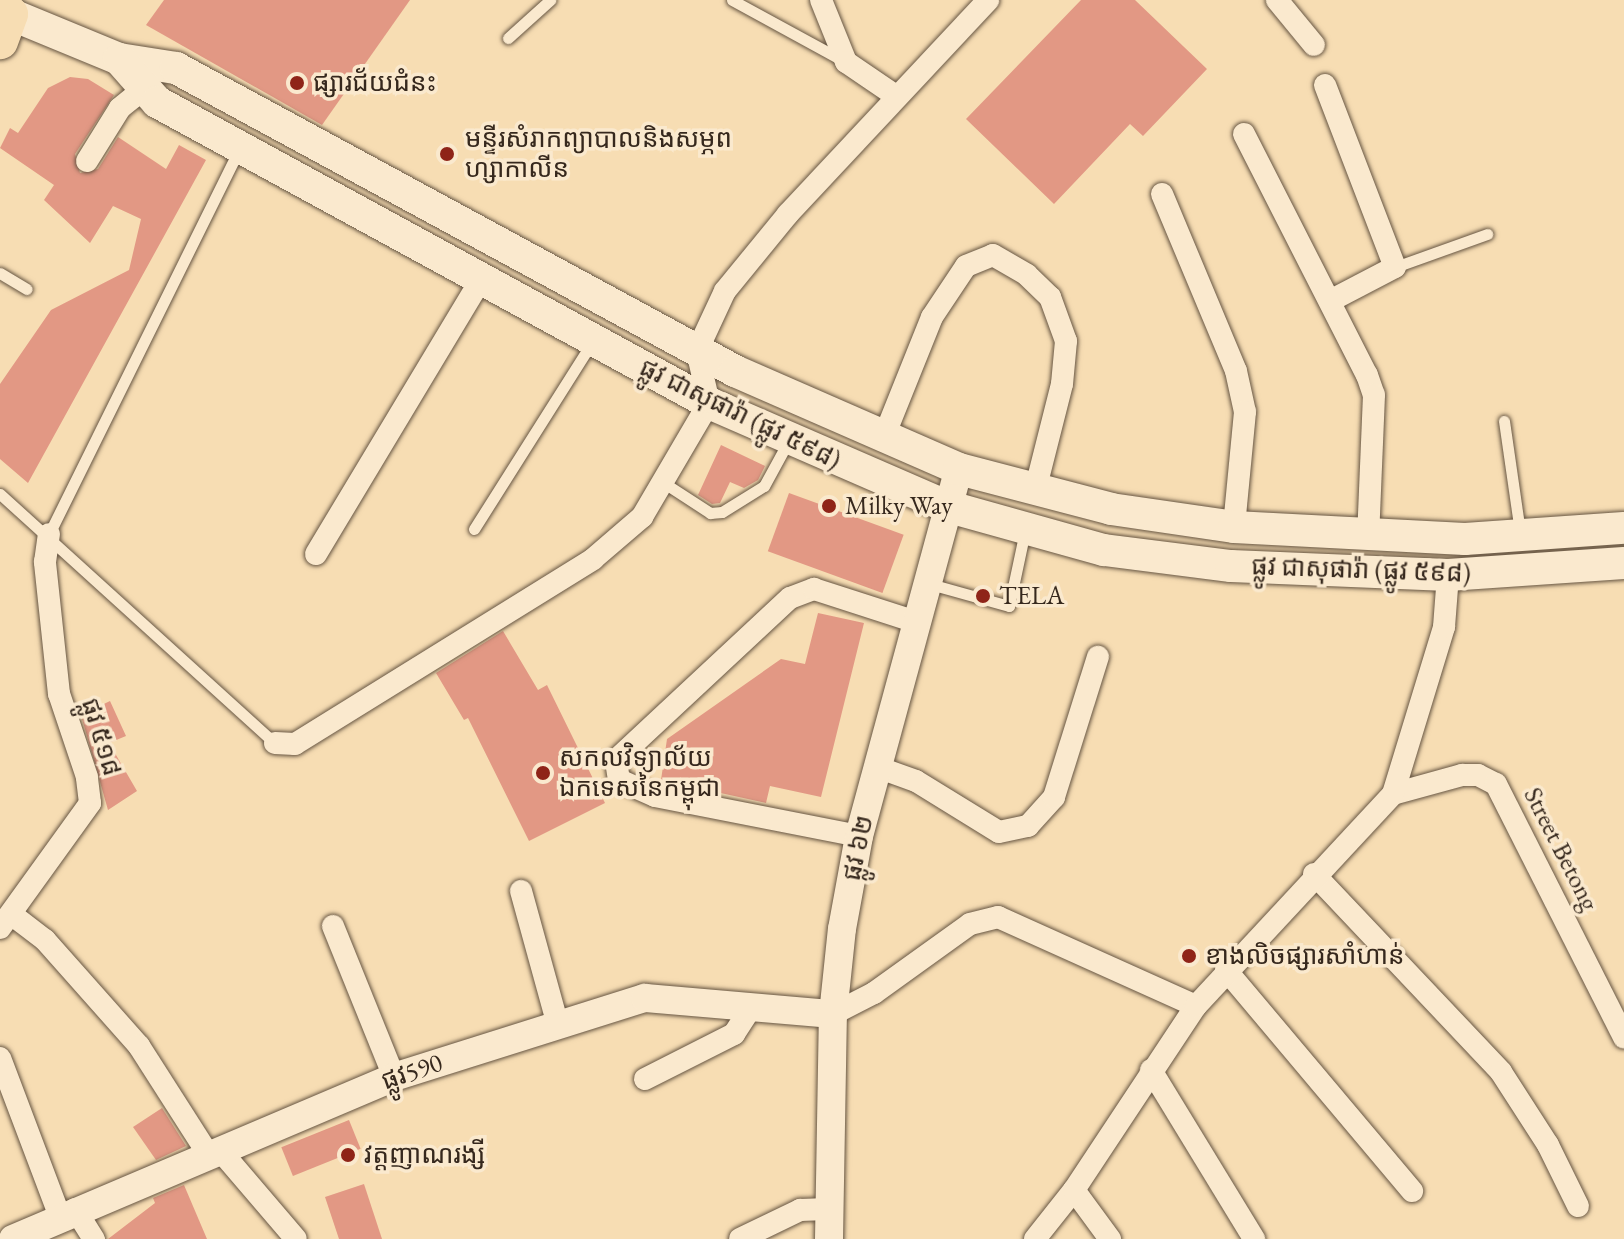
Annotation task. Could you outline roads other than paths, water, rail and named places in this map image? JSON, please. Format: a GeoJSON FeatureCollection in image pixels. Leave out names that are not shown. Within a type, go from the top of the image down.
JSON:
{"type":"FeatureCollection","features":[{"type":"Feature","properties":{"kind":"main road","name":"ផ្លូវ ជាសុផារ៉ា (ផ្លូវ ៥៩៨)"},"geometry":{"type":"LineString","coordinates":[[5,13],[119,59],[176,68],[697,351],[883,439],[959,469],[1111,509],[1234,527],[1368,537],[1520,537],[1624,528]]}},
{"type":"Feature","properties":{"kind":"main road","name":"ផ្លូវ ជាសុផារ៉ា (ផ្លូវ ៥៩៨)"},"geometry":{"type":"LineString","coordinates":[[119,59],[157,102],[709,403],[789,441],[946,506],[1104,550],[1231,566],[1448,575],[1624,563]]}},
{"type":"Feature","properties":{"kind":"street"},"geometry":{"type":"LineString","coordinates":[[821,0],[846,62],[896,96]]}},
{"type":"Feature","properties":{"kind":"street"},"geometry":{"type":"LineString","coordinates":[[275,743],[295,744],[593,559],[642,517],[709,403],[697,351],[725,291],[788,214],[988,0]]}},
{"type":"Feature","properties":{"kind":"street"},"geometry":{"type":"LineString","coordinates":[[1277,0],[1314,45]]}},
{"type":"Feature","properties":{"kind":"street"},"geometry":{"type":"LineString","coordinates":[[1325,85],[1395,267],[1330,301]]}},
{"type":"Feature","properties":{"kind":"street"},"geometry":{"type":"LineString","coordinates":[[87,161],[120,108],[145,88]]}},
{"type":"Feature","properties":{"kind":"street"},"geometry":{"type":"LineString","coordinates":[[1244,134],[1330,301],[1374,395],[1368,537]]}},
{"type":"Feature","properties":{"kind":"street"},"geometry":{"type":"LineString","coordinates":[[1162,194],[1236,371],[1245,412],[1234,527]]}},
{"type":"Feature","properties":{"kind":"street"},"geometry":{"type":"LineString","coordinates":[[883,439],[932,317],[966,266],[993,255],[1027,275],[1050,297],[1066,341],[1056,414],[1035,491]]}},
{"type":"Feature","properties":{"kind":"street"},"geometry":{"type":"LineString","coordinates":[[316,554],[481,279]]}},
{"type":"Feature","properties":{"kind":"street","name":"ផ្លូវ ៦២"},"geometry":{"type":"LineString","coordinates":[[829,1239],[833,1014],[859,836],[946,506],[959,469]]}},
{"type":"Feature","properties":{"kind":"street","name":"ផ្លូវ ៥១៨"},"geometry":{"type":"LineString","coordinates":[[6,921],[90,803],[87,777],[59,694],[45,562],[49,534]]}},
{"type":"Feature","properties":{"kind":"street"},"geometry":{"type":"LineString","coordinates":[[1035,1239],[1074,1190],[1196,1006],[1314,874],[1393,794],[1444,627],[1448,575]]}},
{"type":"Feature","properties":{"kind":"street"},"geometry":{"type":"LineString","coordinates":[[859,836],[655,796],[619,780],[616,760],[790,598],[814,589],[916,622]]}},
{"type":"Feature","properties":{"kind":"street"},"geometry":{"type":"LineString","coordinates":[[877,767],[916,781],[999,832],[1028,826],[1054,797],[1098,657]]}},
{"type":"Feature","properties":{"kind":"street","name":"Street Betong"},"geometry":{"type":"LineString","coordinates":[[1393,794],[1462,775],[1478,775],[1496,784],[1624,1037]]}},
{"type":"Feature","properties":{"kind":"street"},"geometry":{"type":"LineString","coordinates":[[1314,874],[1501,1072],[1548,1145],[1578,1206]]}},
{"type":"Feature","properties":{"kind":"street"},"geometry":{"type":"LineString","coordinates":[[521,891],[558,1025]]}},
{"type":"Feature","properties":{"kind":"street"},"geometry":{"type":"LineString","coordinates":[[833,1014],[874,993],[970,924],[998,917],[1196,1006]]}},
{"type":"Feature","properties":{"kind":"street"},"geometry":{"type":"LineString","coordinates":[[6,921],[45,940],[139,1046],[214,1151],[296,1239]]}},
{"type":"Feature","properties":{"kind":"street"},"geometry":{"type":"LineString","coordinates":[[333,926],[394,1077]]}},
{"type":"Feature","properties":{"kind":"street"},"geometry":{"type":"LineString","coordinates":[[1226,970],[1412,1191]]}},
{"type":"Feature","properties":{"kind":"street","name":"ផ្លូវ590"},"geometry":{"type":"LineString","coordinates":[[13,1239],[68,1213],[394,1077],[645,998],[749,1011],[833,1014]]}},
{"type":"Feature","properties":{"kind":"street"},"geometry":{"type":"LineString","coordinates":[[645,1079],[734,1034],[749,1011]]}},
{"type":"Feature","properties":{"kind":"street"},"geometry":{"type":"LineString","coordinates":[[0,1058],[68,1213],[94,1239]]}},
{"type":"Feature","properties":{"kind":"street"},"geometry":{"type":"LineString","coordinates":[[1151,1070],[1254,1239]]}},
{"type":"Feature","properties":{"kind":"street"},"geometry":{"type":"LineString","coordinates":[[1074,1190],[1110,1239]]}},
{"type":"Feature","properties":{"kind":"street"},"geometry":{"type":"LineString","coordinates":[[740,1239],[800,1210],[828,1209]]}},
{"type":"Feature","properties":{"kind":"lane"},"geometry":{"type":"LineString","coordinates":[[508,38],[550,0]]}},
{"type":"Feature","properties":{"kind":"lane"},"geometry":{"type":"LineString","coordinates":[[732,0],[846,62]]}},
{"type":"Feature","properties":{"kind":"lane"},"geometry":{"type":"LineString","coordinates":[[49,534],[240,147]]}},
{"type":"Feature","properties":{"kind":"lane"},"geometry":{"type":"LineString","coordinates":[[1395,267],[1487,234]]}},
{"type":"Feature","properties":{"kind":"lane"},"geometry":{"type":"LineString","coordinates":[[0,273],[27,289]]}},
{"type":"Feature","properties":{"kind":"lane"},"geometry":{"type":"LineString","coordinates":[[474,529],[593,340]]}},
{"type":"Feature","properties":{"kind":"lane"},"geometry":{"type":"LineString","coordinates":[[1504,421],[1520,537]]}},
{"type":"Feature","properties":{"kind":"lane"},"geometry":{"type":"LineString","coordinates":[[661,481],[710,513],[722,512],[764,486],[789,441]]}},
{"type":"Feature","properties":{"kind":"lane"},"geometry":{"type":"LineString","coordinates":[[0,494],[49,534],[275,743]]}},
{"type":"Feature","properties":{"kind":"lane"},"geometry":{"type":"LineString","coordinates":[[926,583],[1009,606],[1026,530]]}},
{"type":"Feature","properties":{"kind":"place","name":"ផ្សារជ័យជំនះ"},"geometry":{"type":"Point","coordinates":[297,83]}},
{"type":"Feature","properties":{"kind":"place","name":"មន្ទីរសំរាកព្យាបាលនិងសម្ភព ហ្សាកាលីន"},"geometry":{"type":"Point","coordinates":[447,154]}},
{"type":"Feature","properties":{"kind":"place","name":"Milky Way"},"geometry":{"type":"Point","coordinates":[829,506]}},
{"type":"Feature","properties":{"kind":"place","name":"TELA"},"geometry":{"type":"Point","coordinates":[983,596]}},
{"type":"Feature","properties":{"kind":"place","name":"សកលវិទ្យាល័យ ឯកទេសនៃកម្ពុជា"},"geometry":{"type":"Point","coordinates":[543,773]}},
{"type":"Feature","properties":{"kind":"place","name":"ខាងលិចផ្សារសាំហាន់"},"geometry":{"type":"Point","coordinates":[1189,956]}},
{"type":"Feature","properties":{"kind":"place","name":"វត្តញាណរង្សី"},"geometry":{"type":"Point","coordinates":[348,1155]}}]}
